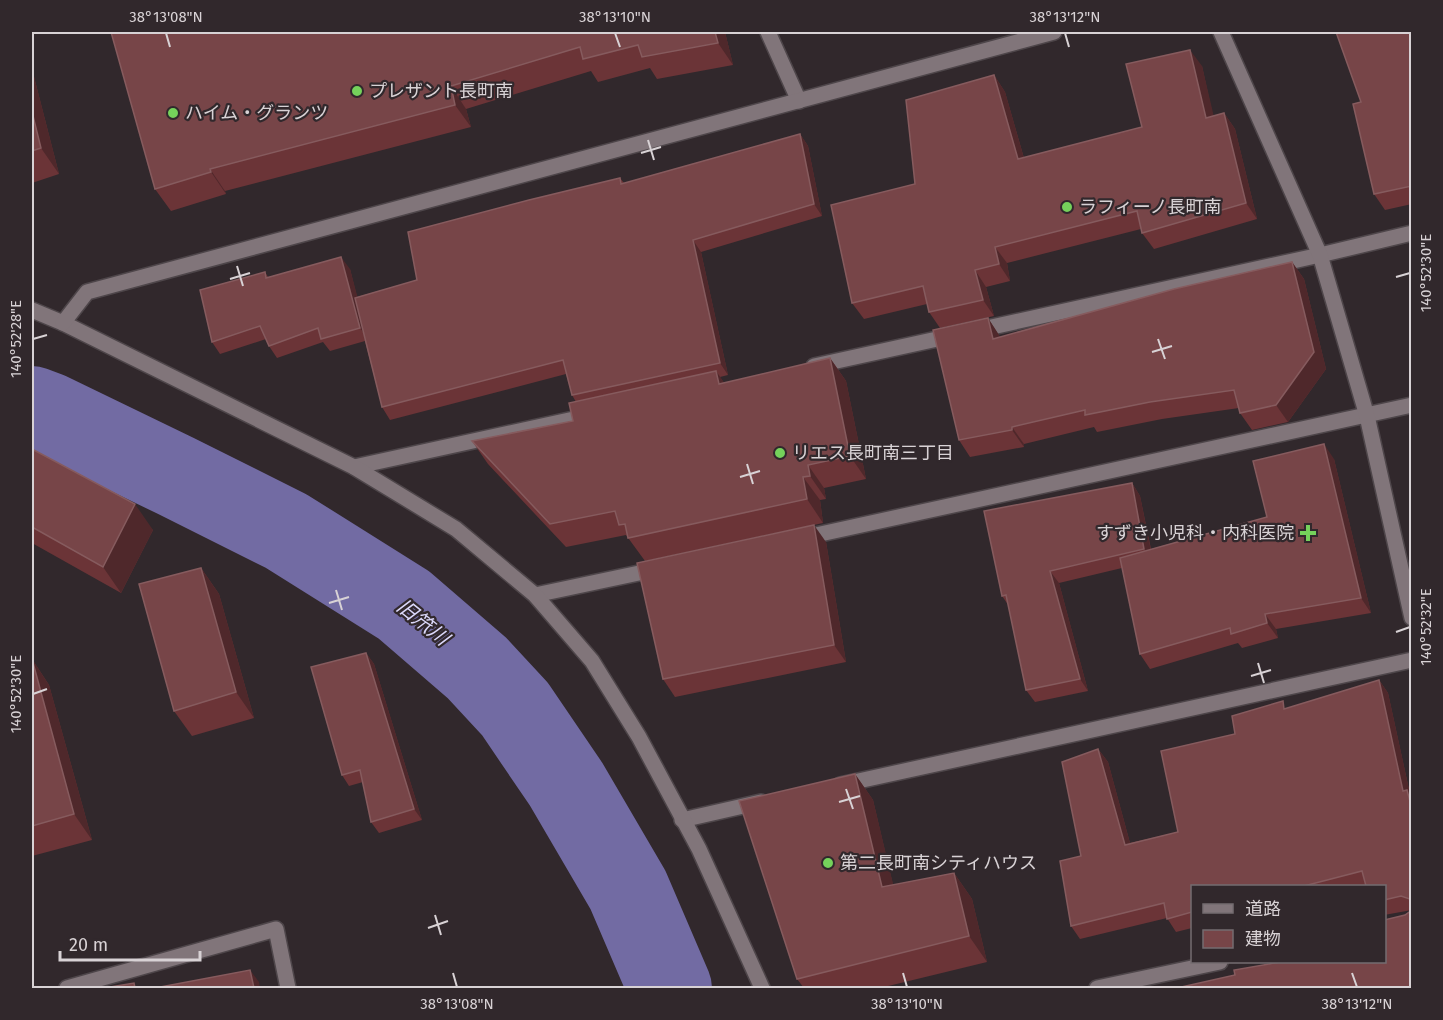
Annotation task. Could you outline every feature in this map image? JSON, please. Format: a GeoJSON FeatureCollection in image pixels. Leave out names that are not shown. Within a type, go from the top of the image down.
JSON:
{"type":"FeatureCollection","features":[{"type":"Feature","properties":{"kind":"street"},"geometry":{"type":"LineString","coordinates":[[768,32],[799,101]]}},
{"type":"Feature","properties":{"kind":"street"},"geometry":{"type":"LineString","coordinates":[[63,323],[87,291],[1054,32]]}},
{"type":"Feature","properties":{"kind":"street"},"geometry":{"type":"LineString","coordinates":[[1221,32],[1320,255],[1366,416],[1412,618]]}},
{"type":"Feature","properties":{"kind":"street"},"geometry":{"type":"LineString","coordinates":[[796,370],[1320,255],[1412,232]]}},
{"type":"Feature","properties":{"kind":"street"},"geometry":{"type":"LineString","coordinates":[[32,310],[63,323],[354,467],[456,529],[535,595],[592,661],[639,737],[699,849],[762,988]]}},
{"type":"Feature","properties":{"kind":"street"},"geometry":{"type":"LineString","coordinates":[[793,540],[1412,405]]}},
{"type":"Feature","properties":{"kind":"street"},"geometry":{"type":"LineString","coordinates":[[354,467],[610,411]]}},
{"type":"Feature","properties":{"kind":"street"},"geometry":{"type":"LineString","coordinates":[[535,595],[676,565]]}},
{"type":"Feature","properties":{"kind":"street"},"geometry":{"type":"LineString","coordinates":[[821,789],[1412,660]]}},
{"type":"Feature","properties":{"kind":"street"},"geometry":{"type":"LineString","coordinates":[[682,820],[775,799]]}},
{"type":"Feature","properties":{"kind":"street"},"geometry":{"type":"LineString","coordinates":[[67,988],[276,929],[288,988]]}},
{"type":"Feature","properties":{"kind":"street"},"geometry":{"type":"LineString","coordinates":[[1097,988],[1215,963]]}},
{"type":"Feature","properties":{"kind":"building"},"geometry":{"type":"Polygon","coordinates":[[[111,32],[715,32],[718,43],[642,57],[638,45],[583,59],[580,47],[451,86],[455,105],[210,169],[211,172],[155,189],[111,32]]]}},
{"type":"Feature","properties":{"kind":"building"},"geometry":{"type":"Polygon","coordinates":[[[1336,32],[1412,32],[1412,186],[1374,194],[1353,104],[1361,102],[1336,32]]]}},
{"type":"Feature","properties":{"kind":"building"},"geometry":{"type":"Polygon","coordinates":[[[1190,50],[1206,118],[1224,113],[1246,203],[1142,233],[1137,211],[995,247],[999,264],[975,270],[983,300],[929,312],[923,286],[852,303],[831,205],[915,184],[906,100],[994,75],[1018,159],[1142,127],[1126,64],[1190,50]]]}},
{"type":"Feature","properties":{"kind":"building"},"geometry":{"type":"Polygon","coordinates":[[[32,112],[41,148],[32,151],[32,112]]]}},
{"type":"Feature","properties":{"kind":"building"},"geometry":{"type":"Polygon","coordinates":[[[800,134],[814,204],[693,240],[720,363],[572,395],[563,360],[382,407],[355,298],[417,280],[408,232],[620,178],[621,184],[800,134]]]}},
{"type":"Feature","properties":{"kind":"building"},"geometry":{"type":"Polygon","coordinates":[[[341,257],[360,328],[321,339],[318,328],[269,346],[260,326],[212,342],[200,290],[265,272],[266,278],[341,257]]]}},
{"type":"Feature","properties":{"kind":"building"},"geometry":{"type":"Polygon","coordinates":[[[1292,262],[1314,352],[1276,405],[1240,413],[1234,390],[1150,402],[1085,415],[1085,410],[1012,427],[1012,430],[959,440],[933,330],[988,318],[993,339],[1174,289],[1292,262]]]}},
{"type":"Feature","properties":{"kind":"building"},"geometry":{"type":"Polygon","coordinates":[[[830,358],[850,456],[808,465],[810,476],[803,477],[807,499],[628,538],[625,524],[619,525],[615,511],[550,524],[472,441],[573,421],[569,403],[716,371],[719,384],[830,358]]]}},
{"type":"Feature","properties":{"kind":"building"},"geometry":{"type":"Polygon","coordinates":[[[1324,444],[1361,598],[1265,614],[1267,623],[1231,634],[1230,628],[1140,654],[1120,558],[1267,517],[1253,461],[1324,444]]]}},
{"type":"Feature","properties":{"kind":"building"},"geometry":{"type":"Polygon","coordinates":[[[32,449],[135,504],[103,567],[32,527],[32,449]]]}},
{"type":"Feature","properties":{"kind":"building"},"geometry":{"type":"Polygon","coordinates":[[[1132,483],[1144,549],[1050,571],[1080,679],[1026,690],[1006,595],[1002,596],[984,511],[1132,483]]]}},
{"type":"Feature","properties":{"kind":"building"},"geometry":{"type":"Polygon","coordinates":[[[814,525],[834,645],[663,679],[637,563],[814,525]]]}},
{"type":"Feature","properties":{"kind":"building"},"geometry":{"type":"Polygon","coordinates":[[[201,568],[236,692],[174,711],[139,584],[201,568]]]}},
{"type":"Feature","properties":{"kind":"building"},"geometry":{"type":"Polygon","coordinates":[[[366,653],[414,809],[371,822],[360,770],[342,775],[311,667],[366,653]]]}},
{"type":"Feature","properties":{"kind":"building"},"geometry":{"type":"Polygon","coordinates":[[[32,659],[74,814],[32,826],[32,659]]]}},
{"type":"Feature","properties":{"kind":"building"},"geometry":{"type":"Polygon","coordinates":[[[1379,680],[1403,791],[1407,790],[1412,809],[1412,903],[1410,899],[1401,896],[1386,900],[1386,885],[1366,885],[1362,871],[1308,885],[1191,885],[1191,912],[1167,919],[1164,903],[1071,926],[1060,861],[1081,856],[1062,762],[1098,749],[1125,845],[1178,832],[1161,751],[1235,734],[1232,716],[1283,701],[1284,709],[1379,680]]]}},
{"type":"Feature","properties":{"kind":"building","name":"第二長町南シティハウス"},"geometry":{"type":"Polygon","coordinates":[[[855,774],[882,887],[954,873],[969,936],[797,979],[739,801],[855,774]]]}},
{"type":"Feature","properties":{"kind":"building"},"geometry":{"type":"Polygon","coordinates":[[[1412,910],[1412,988],[1177,988],[1235,975],[1234,970],[1274,963],[1386,963],[1386,920],[1405,915],[1412,910]]]}},
{"type":"Feature","properties":{"kind":"building"},"geometry":{"type":"Polygon","coordinates":[[[250,970],[254,988],[155,988],[250,970]]]}},
{"type":"Feature","properties":{"kind":"building"},"geometry":{"type":"Polygon","coordinates":[[[134,983],[135,988],[104,988],[134,983]]]}},
{"type":"Feature","properties":{"kind":"waterway","name":"旧笊川"},"geometry":{"type":"LineString","coordinates":[[32,408],[286,531],[404,605],[477,668],[515,709],[566,784],[628,890],[670,988]]}},
{"type":"Feature","properties":{"kind":"place","name":"プレザント長町南"},"geometry":{"type":"Point","coordinates":[357,91]}},
{"type":"Feature","properties":{"kind":"place","name":"ハイム・グランツ"},"geometry":{"type":"Point","coordinates":[173,113]}},
{"type":"Feature","properties":{"kind":"place","name":"ラフィーノ長町南"},"geometry":{"type":"Point","coordinates":[1067,207]}},
{"type":"Feature","properties":{"kind":"place","name":"リエス長町南三丁目"},"geometry":{"type":"Point","coordinates":[780,453]}},
{"type":"Feature","properties":{"kind":"place","name":"すずき小児科・内科医院"},"geometry":{"type":"Point","coordinates":[1308,533]}},
{"type":"Feature","properties":{"kind":"place","name":"第二長町南シティハウス"},"geometry":{"type":"Point","coordinates":[828,863]}}]}
